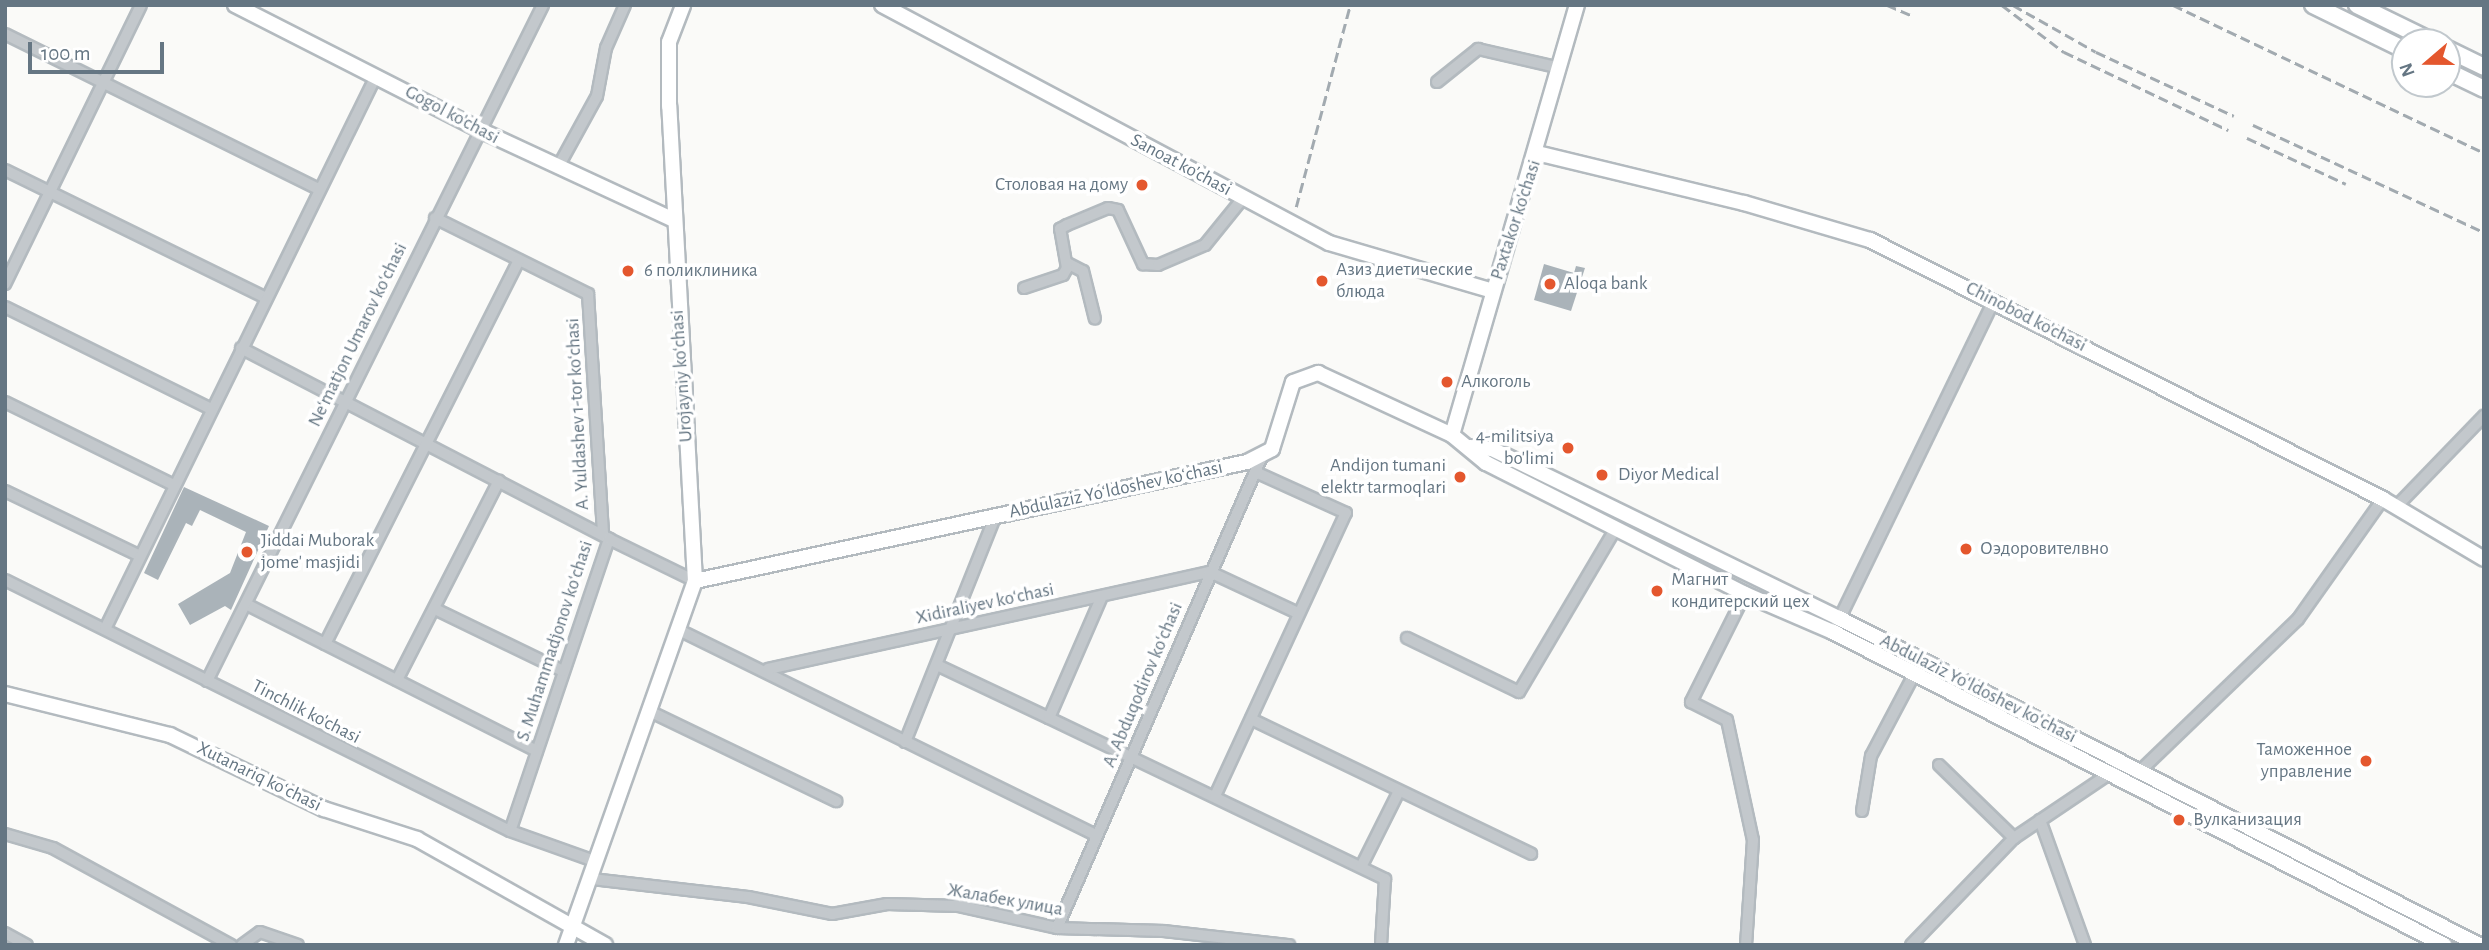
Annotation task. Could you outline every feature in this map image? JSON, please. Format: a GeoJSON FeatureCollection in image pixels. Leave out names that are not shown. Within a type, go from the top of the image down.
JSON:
{"type":"FeatureCollection","features":[{"type":"Feature","properties":{"kind":"main road","name":"Gogol ko'chasi"},"geometry":{"type":"LineString","coordinates":[[234,5],[478,129],[672,219]]}},
{"type":"Feature","properties":{"kind":"main road","name":"Urоjayniy koʻchasi"},"geometry":{"type":"LineString","coordinates":[[682,5],[668,42],[672,219],[695,581]]}},
{"type":"Feature","properties":{"kind":"main road","name":"Sanoat ko'chasi"},"geometry":{"type":"LineString","coordinates":[[882,5],[1329,243],[1493,291]]}},
{"type":"Feature","properties":{"kind":"main road","name":"Paxtakor ko'chasi"},"geometry":{"type":"LineString","coordinates":[[1452,435],[1493,291],[1537,153],[1577,5]]}},
{"type":"Feature","properties":{"kind":"main road"},"geometry":{"type":"LineString","coordinates":[[2313,5],[2331,9],[2391,42]]}},
{"type":"Feature","properties":{"kind":"main road"},"geometry":{"type":"LineString","coordinates":[[2357,5],[2404,28]]}},
{"type":"Feature","properties":{"kind":"main road"},"geometry":{"type":"LineString","coordinates":[[2461,56],[2484,67]]}},
{"type":"Feature","properties":{"kind":"main road"},"geometry":{"type":"LineString","coordinates":[[2461,78],[2484,89]]}},
{"type":"Feature","properties":{"kind":"main road","name":"Chinobod ko'chasi"},"geometry":{"type":"LineString","coordinates":[[1537,153],[1744,203],[1864,238],[1994,301],[2383,499],[2484,559]]}},
{"type":"Feature","properties":{"kind":"main road","name":"Abdulaziz Yoʻldoshev koʻchasi"},"geometry":{"type":"LineString","coordinates":[[695,581],[1262,456],[1272,449],[1293,382],[1306,374],[1370,393],[1452,435],[1471,447],[1486,463],[1616,528],[1643,533],[1839,618],[2123,763],[2135,778],[2444,945]]}},
{"type":"Feature","properties":{"kind":"main road","name":"Abdulaziz Yoʻldoshev koʻchasi"},"geometry":{"type":"LineString","coordinates":[[1471,447],[1492,449],[1643,533],[1745,594],[1833,632],[2112,773],[2135,778],[2479,945]]}},
{"type":"Feature","properties":{"kind":"main road"},"geometry":{"type":"LineString","coordinates":[[566,945],[575,928],[695,581]]}},
{"type":"Feature","properties":{"kind":"main road","name":"Xutanariq koʻchasi"},"geometry":{"type":"LineString","coordinates":[[5,694],[170,735],[324,809],[417,839],[605,945]]}},
{"type":"Feature","properties":{"kind":"street"},"geometry":{"type":"LineString","coordinates":[[5,284],[106,86],[141,5]]}},
{"type":"Feature","properties":{"kind":"street","name":"Neʻmatjon Umarov koʻchasi"},"geometry":{"type":"LineString","coordinates":[[207,681],[478,129],[543,5]]}},
{"type":"Feature","properties":{"kind":"street"},"geometry":{"type":"LineString","coordinates":[[558,167],[597,96],[606,48],[625,5]]}},
{"type":"Feature","properties":{"kind":"street"},"geometry":{"type":"LineString","coordinates":[[5,34],[317,188]]}},
{"type":"Feature","properties":{"kind":"street"},"geometry":{"type":"LineString","coordinates":[[1437,82],[1478,49],[1560,68]]}},
{"type":"Feature","properties":{"kind":"street"},"geometry":{"type":"LineString","coordinates":[[105,629],[317,188],[376,76]]}},
{"type":"Feature","properties":{"kind":"street"},"geometry":{"type":"LineString","coordinates":[[5,170],[264,297]]}},
{"type":"Feature","properties":{"kind":"street"},"geometry":{"type":"LineString","coordinates":[[1024,288],[1063,275],[1067,263],[1060,229],[1108,208],[1122,215],[1147,266],[1205,245],[1243,198]]}},
{"type":"Feature","properties":{"kind":"street","name":"A. Yuldashev 1-tor koʻchasi"},"geometry":{"type":"LineString","coordinates":[[435,218],[589,295],[606,537]]}},
{"type":"Feature","properties":{"kind":"street"},"geometry":{"type":"LineString","coordinates":[[325,644],[519,260]]}},
{"type":"Feature","properties":{"kind":"street"},"geometry":{"type":"LineString","coordinates":[[1067,263],[1083,271],[1095,319]]}},
{"type":"Feature","properties":{"kind":"street"},"geometry":{"type":"LineString","coordinates":[[1833,632],[1994,301]]}},
{"type":"Feature","properties":{"kind":"street"},"geometry":{"type":"LineString","coordinates":[[5,307],[211,409]]}},
{"type":"Feature","properties":{"kind":"street","name":"S. Muhammadjonov koʻchasi"},"geometry":{"type":"LineString","coordinates":[[241,348],[606,537],[510,831]]}},
{"type":"Feature","properties":{"kind":"street"},"geometry":{"type":"LineString","coordinates":[[5,402],[174,485]]}},
{"type":"Feature","properties":{"kind":"street"},"geometry":{"type":"LineString","coordinates":[[2396,506],[2484,416]]}},
{"type":"Feature","properties":{"kind":"street","name":"A. Abduqodirov koʻchasi"},"geometry":{"type":"LineString","coordinates":[[1057,928],[1210,572],[1258,473],[1262,456]]}},
{"type":"Feature","properties":{"kind":"street"},"geometry":{"type":"LineString","coordinates":[[1214,796],[1346,513],[1258,473]]}},
{"type":"Feature","properties":{"kind":"street"},"geometry":{"type":"LineString","coordinates":[[397,680],[436,610],[499,481]]}},
{"type":"Feature","properties":{"kind":"street"},"geometry":{"type":"LineString","coordinates":[[5,491],[140,556]]}},
{"type":"Feature","properties":{"kind":"street"},"geometry":{"type":"LineString","coordinates":[[2135,778],[2298,619],[2383,499]]}},
{"type":"Feature","properties":{"kind":"street"},"geometry":{"type":"LineString","coordinates":[[905,742],[939,666],[996,515]]}},
{"type":"Feature","properties":{"kind":"street"},"geometry":{"type":"LineString","coordinates":[[1406,638],[1519,692],[1616,528]]}},
{"type":"Feature","properties":{"kind":"street"},"geometry":{"type":"LineString","coordinates":[[606,537],[695,581]]}},
{"type":"Feature","properties":{"kind":"street"},"geometry":{"type":"LineString","coordinates":[[1210,572],[1298,613]]}},
{"type":"Feature","properties":{"kind":"street","name":"Xidiraliyev koʻchasi"},"geometry":{"type":"LineString","coordinates":[[768,669],[1210,572]]}},
{"type":"Feature","properties":{"kind":"street","name":"Tinchlik ko'chasi"},"geometry":{"type":"LineString","coordinates":[[5,580],[510,831],[597,862]]}},
{"type":"Feature","properties":{"kind":"street"},"geometry":{"type":"LineString","coordinates":[[1745,594],[1691,702],[1727,720],[1754,840],[1746,945]]}},
{"type":"Feature","properties":{"kind":"street"},"geometry":{"type":"LineString","coordinates":[[1049,718],[1102,596]]}},
{"type":"Feature","properties":{"kind":"street"},"geometry":{"type":"LineString","coordinates":[[246,604],[537,751]]}},
{"type":"Feature","properties":{"kind":"street"},"geometry":{"type":"LineString","coordinates":[[436,610],[563,671]]}},
{"type":"Feature","properties":{"kind":"street"},"geometry":{"type":"LineString","coordinates":[[679,630],[768,669],[905,742],[1096,835]]}},
{"type":"Feature","properties":{"kind":"street"},"geometry":{"type":"LineString","coordinates":[[939,666],[1385,879],[1381,945]]}},
{"type":"Feature","properties":{"kind":"street"},"geometry":{"type":"LineString","coordinates":[[1862,811],[1871,756],[1915,673]]}},
{"type":"Feature","properties":{"kind":"street"},"geometry":{"type":"LineString","coordinates":[[649,711],[836,802]]}},
{"type":"Feature","properties":{"kind":"street"},"geometry":{"type":"LineString","coordinates":[[1251,719],[1531,854]]}},
{"type":"Feature","properties":{"kind":"street"},"geometry":{"type":"LineString","coordinates":[[1911,945],[2014,838],[2123,763]]}},
{"type":"Feature","properties":{"kind":"street"},"geometry":{"type":"LineString","coordinates":[[1939,765],[2014,838]]}},
{"type":"Feature","properties":{"kind":"street"},"geometry":{"type":"LineString","coordinates":[[1362,867],[1399,792]]}},
{"type":"Feature","properties":{"kind":"street"},"geometry":{"type":"LineString","coordinates":[[2040,820],[2085,945]]}},
{"type":"Feature","properties":{"kind":"street"},"geometry":{"type":"LineString","coordinates":[[5,834],[96,869],[231,945]]}},
{"type":"Feature","properties":{"kind":"street","name":"Жалабек улица"},"geometry":{"type":"LineString","coordinates":[[592,879],[748,897],[832,914],[887,904],[959,906],[1057,928],[1164,931],[1289,945]]}},
{"type":"Feature","properties":{"kind":"street"},"geometry":{"type":"LineString","coordinates":[[242,945],[260,932],[298,945]]}},
{"type":"Feature","properties":{"kind":"street"},"geometry":{"type":"LineString","coordinates":[[5,933],[27,945]]}},
{"type":"Feature","properties":{"kind":"building","name":"Aloqa bank"},"geometry":{"type":"Polygon","coordinates":[[[1544,264],[1574,273],[1576,266],[1585,268],[1571,311],[1534,300],[1544,264]]]}},
{"type":"Feature","properties":{"kind":"building","name":"Jiddai Muborak jome' masjidi"},"geometry":{"type":"Polygon","coordinates":[[[184,487],[269,526],[231,610],[225,606],[190,625],[178,604],[230,573],[246,532],[200,510],[192,526],[186,523],[158,580],[144,573],[184,487]]]}},
{"type":"Feature","properties":{"kind":"railway"},"geometry":{"type":"LineString","coordinates":[[1296,207],[1350,5]]}},
{"type":"Feature","properties":{"kind":"railway"},"geometry":{"type":"LineString","coordinates":[[1887,5],[1911,15]]}},
{"type":"Feature","properties":{"kind":"railway"},"geometry":{"type":"LineString","coordinates":[[2002,5],[2064,52],[2228,130]]}},
{"type":"Feature","properties":{"kind":"railway"},"geometry":{"type":"LineString","coordinates":[[2013,5],[2096,52],[2234,116]]}},
{"type":"Feature","properties":{"kind":"railway"},"geometry":{"type":"LineString","coordinates":[[2173,5],[2484,153]]}},
{"type":"Feature","properties":{"kind":"railway"},"geometry":{"type":"LineString","coordinates":[[2253,125],[2484,232]]}},
{"type":"Feature","properties":{"kind":"railway"},"geometry":{"type":"LineString","coordinates":[[2247,138],[2346,184]]}},
{"type":"Feature","properties":{"kind":"place","name":"Столовая на дому"},"geometry":{"type":"Point","coordinates":[1142,185]}},
{"type":"Feature","properties":{"kind":"place","name":"6 поликлиника"},"geometry":{"type":"Point","coordinates":[628,271]}},
{"type":"Feature","properties":{"kind":"place","name":"Азиз диетические блюда"},"geometry":{"type":"Point","coordinates":[1322,281]}},
{"type":"Feature","properties":{"kind":"place","name":"Aloqa bank"},"geometry":{"type":"Point","coordinates":[1550,284]}},
{"type":"Feature","properties":{"kind":"place","name":"Алкоголь"},"geometry":{"type":"Point","coordinates":[1447,382]}},
{"type":"Feature","properties":{"kind":"place","name":"4-militsiya bo'limi"},"geometry":{"type":"Point","coordinates":[1568,448]}},
{"type":"Feature","properties":{"kind":"place","name":"Diyor Medical"},"geometry":{"type":"Point","coordinates":[1602,475]}},
{"type":"Feature","properties":{"kind":"place","name":"Andijon tumani elektr tarmoqlari"},"geometry":{"type":"Point","coordinates":[1460,477]}},
{"type":"Feature","properties":{"kind":"place","name":"Оэдоровителвно"},"geometry":{"type":"Point","coordinates":[1966,549]}},
{"type":"Feature","properties":{"kind":"place","name":"Jiddai Muborak jome' masjidi"},"geometry":{"type":"Point","coordinates":[247,552]}},
{"type":"Feature","properties":{"kind":"place","name":"Магнит кондитерский цех"},"geometry":{"type":"Point","coordinates":[1657,591]}},
{"type":"Feature","properties":{"kind":"place","name":"Таможенное управление"},"geometry":{"type":"Point","coordinates":[2366,761]}},
{"type":"Feature","properties":{"kind":"place","name":"Вулканизация"},"geometry":{"type":"Point","coordinates":[2179,820]}}]}
